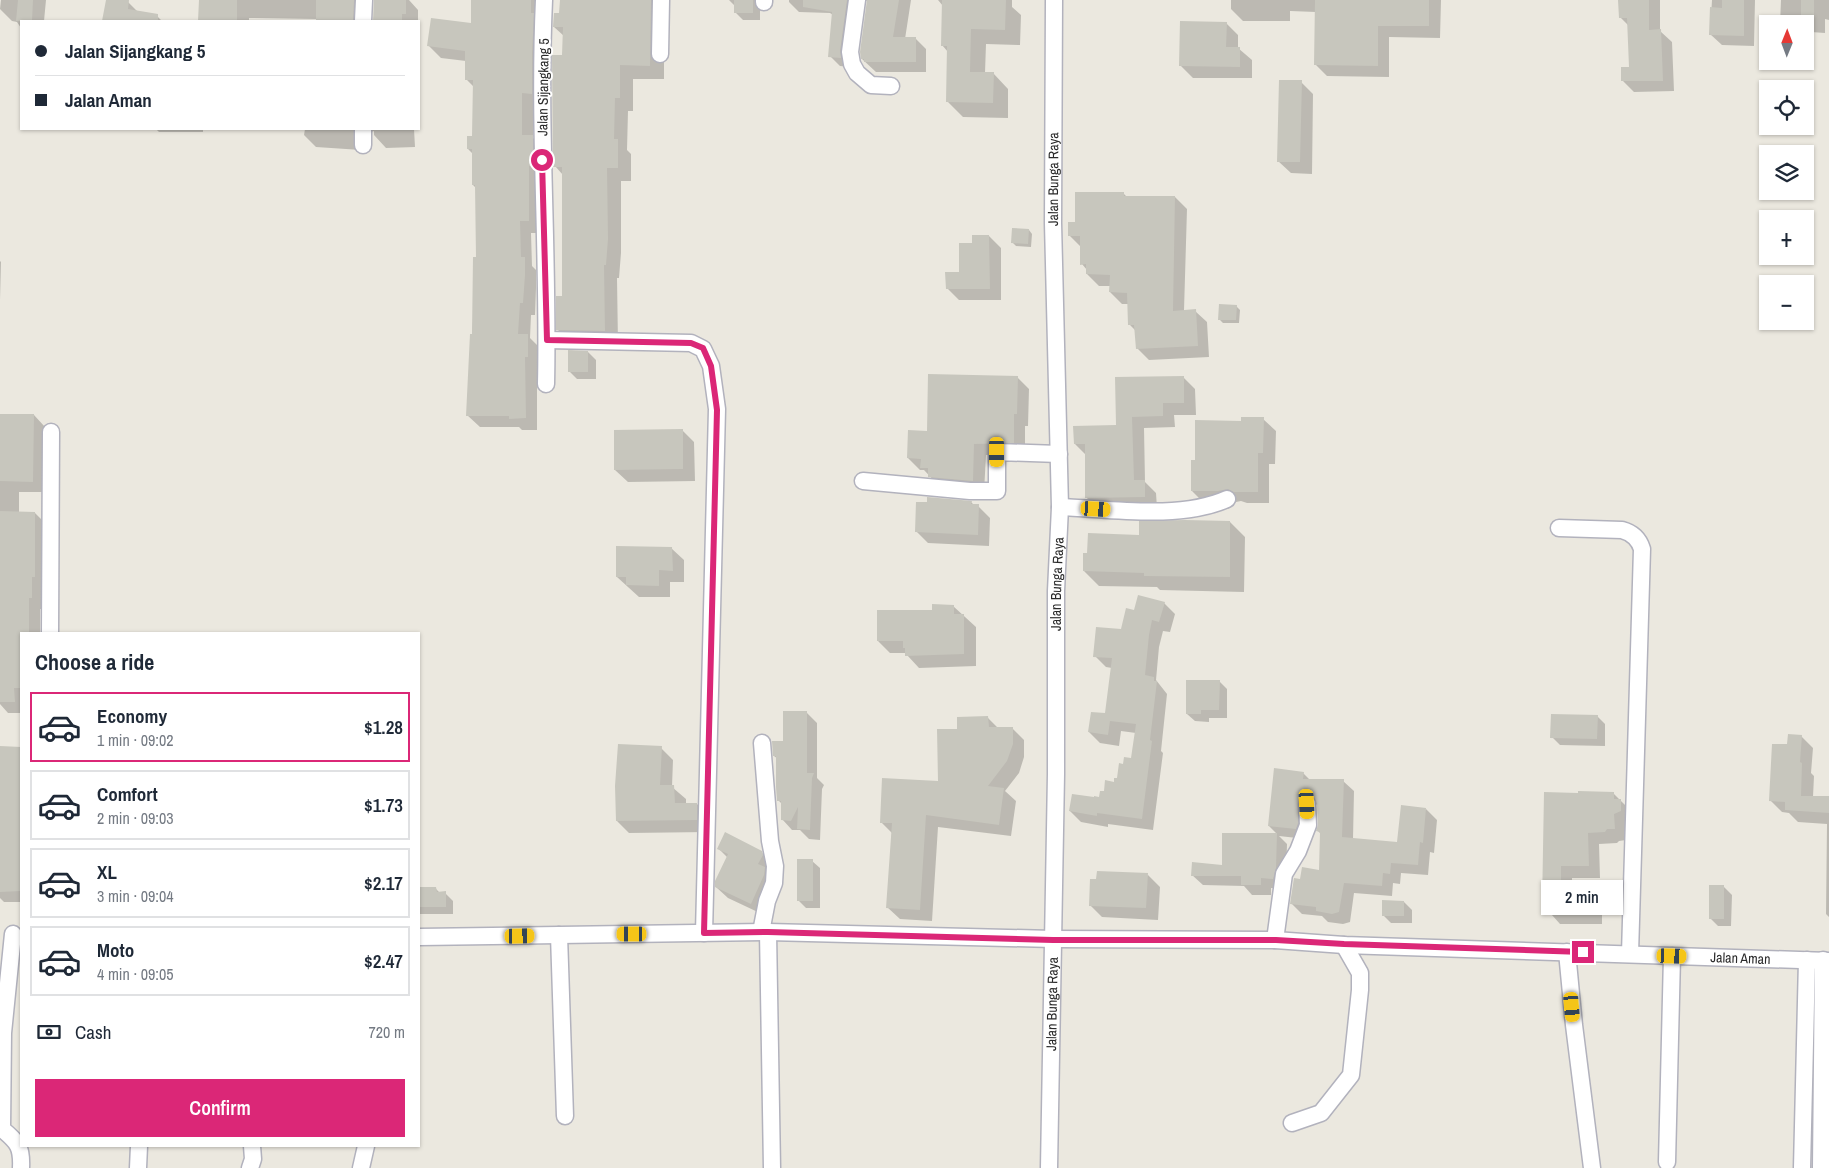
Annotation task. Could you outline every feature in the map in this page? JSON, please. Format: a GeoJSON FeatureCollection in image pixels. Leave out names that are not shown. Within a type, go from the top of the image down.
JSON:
{"type":"FeatureCollection","features":[{"type":"Feature","properties":{"kind":"street"},"geometry":{"type":"LineString","coordinates":[[363,20],[364,0]]}},
{"type":"Feature","properties":{"kind":"street","name":"Jalan Sijangkang 5"},"geometry":{"type":"LineString","coordinates":[[544,0],[542,140],[547,340],[546,384]]}},
{"type":"Feature","properties":{"kind":"street"},"geometry":{"type":"LineString","coordinates":[[660,54],[661,0]]}},
{"type":"Feature","properties":{"kind":"street"},"geometry":{"type":"LineString","coordinates":[[858,0],[850,52],[852,64],[857,73],[871,85],[892,86]]}},
{"type":"Feature","properties":{"kind":"street","name":"Jalan Bunga Raya"},"geometry":{"type":"LineString","coordinates":[[1049,1168],[1056,774],[1056,591],[1060,507],[1053,223],[1054,0]]}},
{"type":"Feature","properties":{"kind":"street"},"geometry":{"type":"LineString","coordinates":[[547,340],[691,343],[703,348],[711,366],[717,410],[704,933]]}},
{"type":"Feature","properties":{"kind":"street"},"geometry":{"type":"LineString","coordinates":[[50,632],[51,432]]}},
{"type":"Feature","properties":{"kind":"street"},"geometry":{"type":"LineString","coordinates":[[863,481],[970,491],[997,491],[997,452],[1059,454]]}},
{"type":"Feature","properties":{"kind":"street"},"geometry":{"type":"LineString","coordinates":[[1060,507],[1152,511],[1185,510],[1212,506],[1227,498]]}},
{"type":"Feature","properties":{"kind":"street"},"geometry":{"type":"LineString","coordinates":[[1559,528],[1622,530],[1636,537],[1642,549],[1630,954]]}},
{"type":"Feature","properties":{"kind":"street"},"geometry":{"type":"LineString","coordinates":[[762,743],[770,841],[775,866],[774,883],[767,901],[764,932],[772,1168]]}},
{"type":"Feature","properties":{"kind":"street"},"geometry":{"type":"LineString","coordinates":[[1276,940],[1284,874],[1298,851],[1308,825],[1307,804]]}},
{"type":"Feature","properties":{"kind":"street","name":"Jalan Aman"},"geometry":{"type":"LineString","coordinates":[[420,937],[764,932],[1053,940],[1276,940],[1820,960]]}},
{"type":"Feature","properties":{"kind":"street"},"geometry":{"type":"LineString","coordinates":[[11,934],[3,1033],[2,1129],[15,1140],[22,1152],[21,1168]]}},
{"type":"Feature","properties":{"kind":"street"},"geometry":{"type":"LineString","coordinates":[[560,935],[564,1116]]}},
{"type":"Feature","properties":{"kind":"street"},"geometry":{"type":"LineString","coordinates":[[1292,1123],[1321,1113],[1351,1075],[1360,973],[1344,944]]}},
{"type":"Feature","properties":{"kind":"street"},"geometry":{"type":"LineString","coordinates":[[1567,952],[1592,1168]]}},
{"type":"Feature","properties":{"kind":"street"},"geometry":{"type":"LineString","coordinates":[[1667,1162],[1672,956]]}},
{"type":"Feature","properties":{"kind":"street"},"geometry":{"type":"LineString","coordinates":[[1802,1168],[1820,960]]}},
{"type":"Feature","properties":{"kind":"street"},"geometry":{"type":"LineString","coordinates":[[1820,960],[1821,1168]]}},
{"type":"Feature","properties":{"kind":"street"},"geometry":{"type":"LineString","coordinates":[[138,1168],[139,1147]]}},
{"type":"Feature","properties":{"kind":"street"},"geometry":{"type":"LineString","coordinates":[[250,1168],[252,1147]]}},
{"type":"Feature","properties":{"kind":"street"},"geometry":{"type":"LineString","coordinates":[[361,1168],[366,1147]]}},
{"type":"Feature","properties":{"kind":"building"},"geometry":{"type":"Polygon","coordinates":[[[18,0],[33,0],[32,20],[16,21],[18,0]]]}},
{"type":"Feature","properties":{"kind":"building"},"geometry":{"type":"Polygon","coordinates":[[[106,0],[129,0],[128,9],[158,14],[158,20],[102,20],[106,0]]]}},
{"type":"Feature","properties":{"kind":"building"},"geometry":{"type":"Polygon","coordinates":[[[199,0],[237,0],[237,20],[198,20],[199,0]]]}},
{"type":"Feature","properties":{"kind":"building"},"geometry":{"type":"Polygon","coordinates":[[[316,0],[354,0],[353,20],[316,20],[316,0]]]}},
{"type":"Feature","properties":{"kind":"building"},"geometry":{"type":"Polygon","coordinates":[[[374,0],[406,0],[406,14],[402,14],[402,20],[373,20],[374,0]]]}},
{"type":"Feature","properties":{"kind":"building"},"geometry":{"type":"Polygon","coordinates":[[[471,0],[531,0],[531,13],[534,13],[532,94],[522,93],[522,135],[533,135],[533,166],[529,166],[529,221],[520,221],[521,257],[525,257],[525,275],[523,303],[520,303],[518,334],[528,334],[528,357],[525,357],[526,418],[509,419],[509,416],[466,416],[470,334],[472,334],[473,257],[476,257],[475,185],[472,185],[472,149],[467,149],[467,136],[472,136],[473,80],[465,80],[465,51],[427,46],[431,18],[471,23],[471,0]]]}},
{"type":"Feature","properties":{"kind":"building"},"geometry":{"type":"Polygon","coordinates":[[[560,0],[651,0],[650,66],[620,65],[620,98],[615,98],[614,139],[618,139],[618,168],[607,168],[608,239],[606,265],[604,265],[605,331],[556,330],[556,296],[562,296],[562,167],[553,167],[552,55],[562,55],[563,27],[553,27],[554,13],[559,13],[560,0]]]}},
{"type":"Feature","properties":{"kind":"building"},"geometry":{"type":"Polygon","coordinates":[[[734,0],[753,0],[753,13],[734,13],[734,0]]]}},
{"type":"Feature","properties":{"kind":"building"},"geometry":{"type":"Polygon","coordinates":[[[803,0],[847,0],[840,51],[841,58],[828,57],[832,12],[803,7],[803,0]]]}},
{"type":"Feature","properties":{"kind":"building"},"geometry":{"type":"Polygon","coordinates":[[[867,0],[899,0],[893,37],[916,37],[916,62],[864,62],[864,59],[861,59],[860,52],[867,0]]]}},
{"type":"Feature","properties":{"kind":"building"},"geometry":{"type":"Polygon","coordinates":[[[942,0],[1006,0],[1005,30],[971,29],[970,72],[994,72],[993,103],[946,102],[947,46],[941,46],[942,0]]]}},
{"type":"Feature","properties":{"kind":"building"},"geometry":{"type":"Polygon","coordinates":[[[1315,0],[1429,0],[1429,26],[1378,26],[1378,66],[1314,65],[1315,0]]]}},
{"type":"Feature","properties":{"kind":"building"},"geometry":{"type":"Polygon","coordinates":[[[1618,0],[1649,0],[1649,30],[1661,29],[1663,81],[1621,81],[1621,67],[1629,67],[1627,18],[1619,18],[1618,0]]]}},
{"type":"Feature","properties":{"kind":"building"},"geometry":{"type":"Polygon","coordinates":[[[1722,0],[1744,0],[1744,36],[1709,35],[1710,7],[1722,8],[1722,0]]]}},
{"type":"Feature","properties":{"kind":"building"},"geometry":{"type":"Polygon","coordinates":[[[1801,0],[1814,0],[1814,15],[1801,15],[1801,0]]]}},
{"type":"Feature","properties":{"kind":"building"},"geometry":{"type":"Polygon","coordinates":[[[1180,21],[1227,22],[1226,47],[1240,47],[1240,67],[1179,66],[1180,21]]]}},
{"type":"Feature","properties":{"kind":"building"},"geometry":{"type":"Polygon","coordinates":[[[1279,80],[1302,80],[1300,162],[1277,162],[1279,80]]]}},
{"type":"Feature","properties":{"kind":"building"},"geometry":{"type":"Polygon","coordinates":[[[1075,192],[1124,192],[1124,196],[1175,196],[1173,311],[1196,309],[1198,346],[1136,349],[1134,325],[1128,325],[1127,293],[1109,292],[1110,275],[1086,274],[1086,264],[1080,265],[1080,236],[1068,236],[1068,222],[1075,222],[1075,192]]]}},
{"type":"Feature","properties":{"kind":"building"},"geometry":{"type":"Polygon","coordinates":[[[1012,228],[1029,229],[1028,244],[1011,243],[1012,228]]]}},
{"type":"Feature","properties":{"kind":"building"},"geometry":{"type":"Polygon","coordinates":[[[972,235],[989,235],[990,289],[946,289],[945,272],[959,272],[959,243],[972,243],[972,235]]]}},
{"type":"Feature","properties":{"kind":"building"},"geometry":{"type":"Polygon","coordinates":[[[1219,304],[1237,305],[1236,320],[1218,320],[1219,304]]]}},
{"type":"Feature","properties":{"kind":"building"},"geometry":{"type":"Polygon","coordinates":[[[568,350],[588,351],[588,372],[568,372],[568,350]]]}},
{"type":"Feature","properties":{"kind":"building"},"geometry":{"type":"Polygon","coordinates":[[[928,374],[1018,376],[1017,414],[1014,414],[1014,443],[974,444],[973,481],[928,477],[928,468],[920,468],[921,459],[907,458],[908,430],[927,431],[928,374]]]}},
{"type":"Feature","properties":{"kind":"building"},"geometry":{"type":"Polygon","coordinates":[[[1184,376],[1184,403],[1163,403],[1163,416],[1132,417],[1134,480],[1145,480],[1145,497],[1085,498],[1085,444],[1074,444],[1073,426],[1116,425],[1115,377],[1184,376]]]}},
{"type":"Feature","properties":{"kind":"building"},"geometry":{"type":"Polygon","coordinates":[[[0,414],[34,414],[33,482],[0,481],[0,414]]]}},
{"type":"Feature","properties":{"kind":"building"},"geometry":{"type":"Polygon","coordinates":[[[1241,417],[1264,417],[1263,453],[1258,453],[1258,492],[1234,492],[1228,489],[1191,491],[1191,460],[1195,460],[1195,420],[1241,421],[1241,417]]]}},
{"type":"Feature","properties":{"kind":"building"},"geometry":{"type":"Polygon","coordinates":[[[683,429],[683,469],[614,470],[614,430],[683,429]]]}},
{"type":"Feature","properties":{"kind":"building"},"geometry":{"type":"Polygon","coordinates":[[[927,497],[972,501],[971,504],[979,504],[978,535],[915,532],[916,502],[927,502],[927,497]]]}},
{"type":"Feature","properties":{"kind":"building"},"geometry":{"type":"Polygon","coordinates":[[[0,511],[35,512],[35,577],[32,577],[32,598],[29,598],[29,632],[20,632],[20,688],[14,688],[15,702],[0,702],[0,511]]]}},
{"type":"Feature","properties":{"kind":"building"},"geometry":{"type":"Polygon","coordinates":[[[1139,521],[1230,521],[1230,577],[1144,576],[1144,573],[1083,571],[1083,553],[1087,553],[1088,533],[1139,535],[1139,521]]]}},
{"type":"Feature","properties":{"kind":"building"},"geometry":{"type":"Polygon","coordinates":[[[616,546],[672,547],[673,571],[659,570],[659,586],[626,585],[626,577],[616,577],[616,546]]]}},
{"type":"Feature","properties":{"kind":"building"},"geometry":{"type":"Polygon","coordinates":[[[1138,595],[1165,602],[1159,622],[1152,620],[1149,635],[1145,675],[1154,677],[1154,681],[1157,681],[1150,740],[1152,741],[1142,819],[1097,813],[1097,816],[1069,811],[1072,794],[1099,797],[1100,791],[1104,791],[1105,780],[1114,782],[1114,778],[1117,778],[1119,763],[1123,764],[1124,757],[1131,758],[1136,724],[1110,721],[1108,735],[1088,732],[1091,712],[1105,713],[1112,658],[1093,657],[1096,627],[1121,629],[1126,608],[1134,610],[1138,595]]]}},
{"type":"Feature","properties":{"kind":"building"},"geometry":{"type":"Polygon","coordinates":[[[932,604],[954,605],[954,614],[964,614],[964,654],[905,656],[903,641],[877,641],[877,610],[932,610],[932,604]]]}},
{"type":"Feature","properties":{"kind":"building"},"geometry":{"type":"Polygon","coordinates":[[[1186,680],[1220,680],[1219,710],[1201,710],[1201,714],[1186,714],[1186,680]]]}},
{"type":"Feature","properties":{"kind":"building"},"geometry":{"type":"Polygon","coordinates":[[[783,711],[807,711],[807,773],[814,773],[812,778],[810,830],[797,829],[798,807],[791,821],[781,820],[781,801],[777,801],[776,756],[773,756],[772,741],[783,741],[783,711]]]}},
{"type":"Feature","properties":{"kind":"building"},"geometry":{"type":"Polygon","coordinates":[[[1551,714],[1598,715],[1597,739],[1550,738],[1551,714]]]}},
{"type":"Feature","properties":{"kind":"building"},"geometry":{"type":"Polygon","coordinates":[[[988,716],[989,727],[1013,727],[1013,744],[1007,761],[988,786],[1004,788],[999,825],[926,815],[920,910],[886,908],[892,823],[880,823],[882,778],[938,781],[937,729],[957,729],[957,717],[988,716]]]}},
{"type":"Feature","properties":{"kind":"building"},"geometry":{"type":"Polygon","coordinates":[[[1788,734],[1802,735],[1800,762],[1802,763],[1801,796],[1829,796],[1829,813],[1785,810],[1785,802],[1769,801],[1772,744],[1787,744],[1788,734]]]}},
{"type":"Feature","properties":{"kind":"building"},"geometry":{"type":"Polygon","coordinates":[[[618,744],[662,746],[660,785],[674,785],[675,803],[697,803],[697,820],[616,821],[615,786],[618,744]]]}},
{"type":"Feature","properties":{"kind":"building"},"geometry":{"type":"Polygon","coordinates":[[[0,746],[20,747],[20,891],[0,892],[0,746]]]}},
{"type":"Feature","properties":{"kind":"building"},"geometry":{"type":"Polygon","coordinates":[[[1274,768],[1304,772],[1303,779],[1344,779],[1342,837],[1397,842],[1401,805],[1426,808],[1423,843],[1420,842],[1418,865],[1391,863],[1390,874],[1383,873],[1382,886],[1344,883],[1339,912],[1332,914],[1316,911],[1316,907],[1290,904],[1294,878],[1300,879],[1302,867],[1319,870],[1320,832],[1316,831],[1318,825],[1317,804],[1315,798],[1311,795],[1302,795],[1298,799],[1298,823],[1296,829],[1268,826],[1274,768]]]}},
{"type":"Feature","properties":{"kind":"building"},"geometry":{"type":"Polygon","coordinates":[[[1578,791],[1614,792],[1614,799],[1621,799],[1621,811],[1614,814],[1615,829],[1607,829],[1605,832],[1588,833],[1589,866],[1561,866],[1561,893],[1590,893],[1590,913],[1546,913],[1546,906],[1542,906],[1544,792],[1578,793],[1578,791]]]}},
{"type":"Feature","properties":{"kind":"building"},"geometry":{"type":"Polygon","coordinates":[[[725,832],[762,851],[763,855],[758,864],[765,867],[764,875],[751,904],[715,887],[715,881],[728,854],[717,849],[725,832]]]}},
{"type":"Feature","properties":{"kind":"building"},"geometry":{"type":"Polygon","coordinates":[[[1222,833],[1277,833],[1276,868],[1273,879],[1261,878],[1261,885],[1241,885],[1241,876],[1191,876],[1192,862],[1222,865],[1222,833]]]}},
{"type":"Feature","properties":{"kind":"building"},"geometry":{"type":"Polygon","coordinates":[[[797,859],[813,859],[813,901],[797,901],[797,859]]]}},
{"type":"Feature","properties":{"kind":"building"},"geometry":{"type":"Polygon","coordinates":[[[1097,871],[1148,873],[1146,908],[1089,906],[1090,879],[1096,879],[1097,871]]]}},
{"type":"Feature","properties":{"kind":"building"},"geometry":{"type":"Polygon","coordinates":[[[1709,885],[1724,885],[1724,919],[1709,919],[1709,885]]]}},
{"type":"Feature","properties":{"kind":"building"},"geometry":{"type":"Polygon","coordinates":[[[420,887],[436,887],[437,892],[446,891],[446,907],[420,907],[420,887]]]}},
{"type":"Feature","properties":{"kind":"building"},"geometry":{"type":"Polygon","coordinates":[[[1382,900],[1404,901],[1404,916],[1382,916],[1382,900]]]}},
{"type":"Feature","properties":{"kind":"route"},"geometry":{"type":"LineString","coordinates":[[542,160],[547,340],[691,343],[703,348],[711,366],[717,410],[704,933],[768,932],[1053,940],[1276,940],[1583,952]]}}]}
